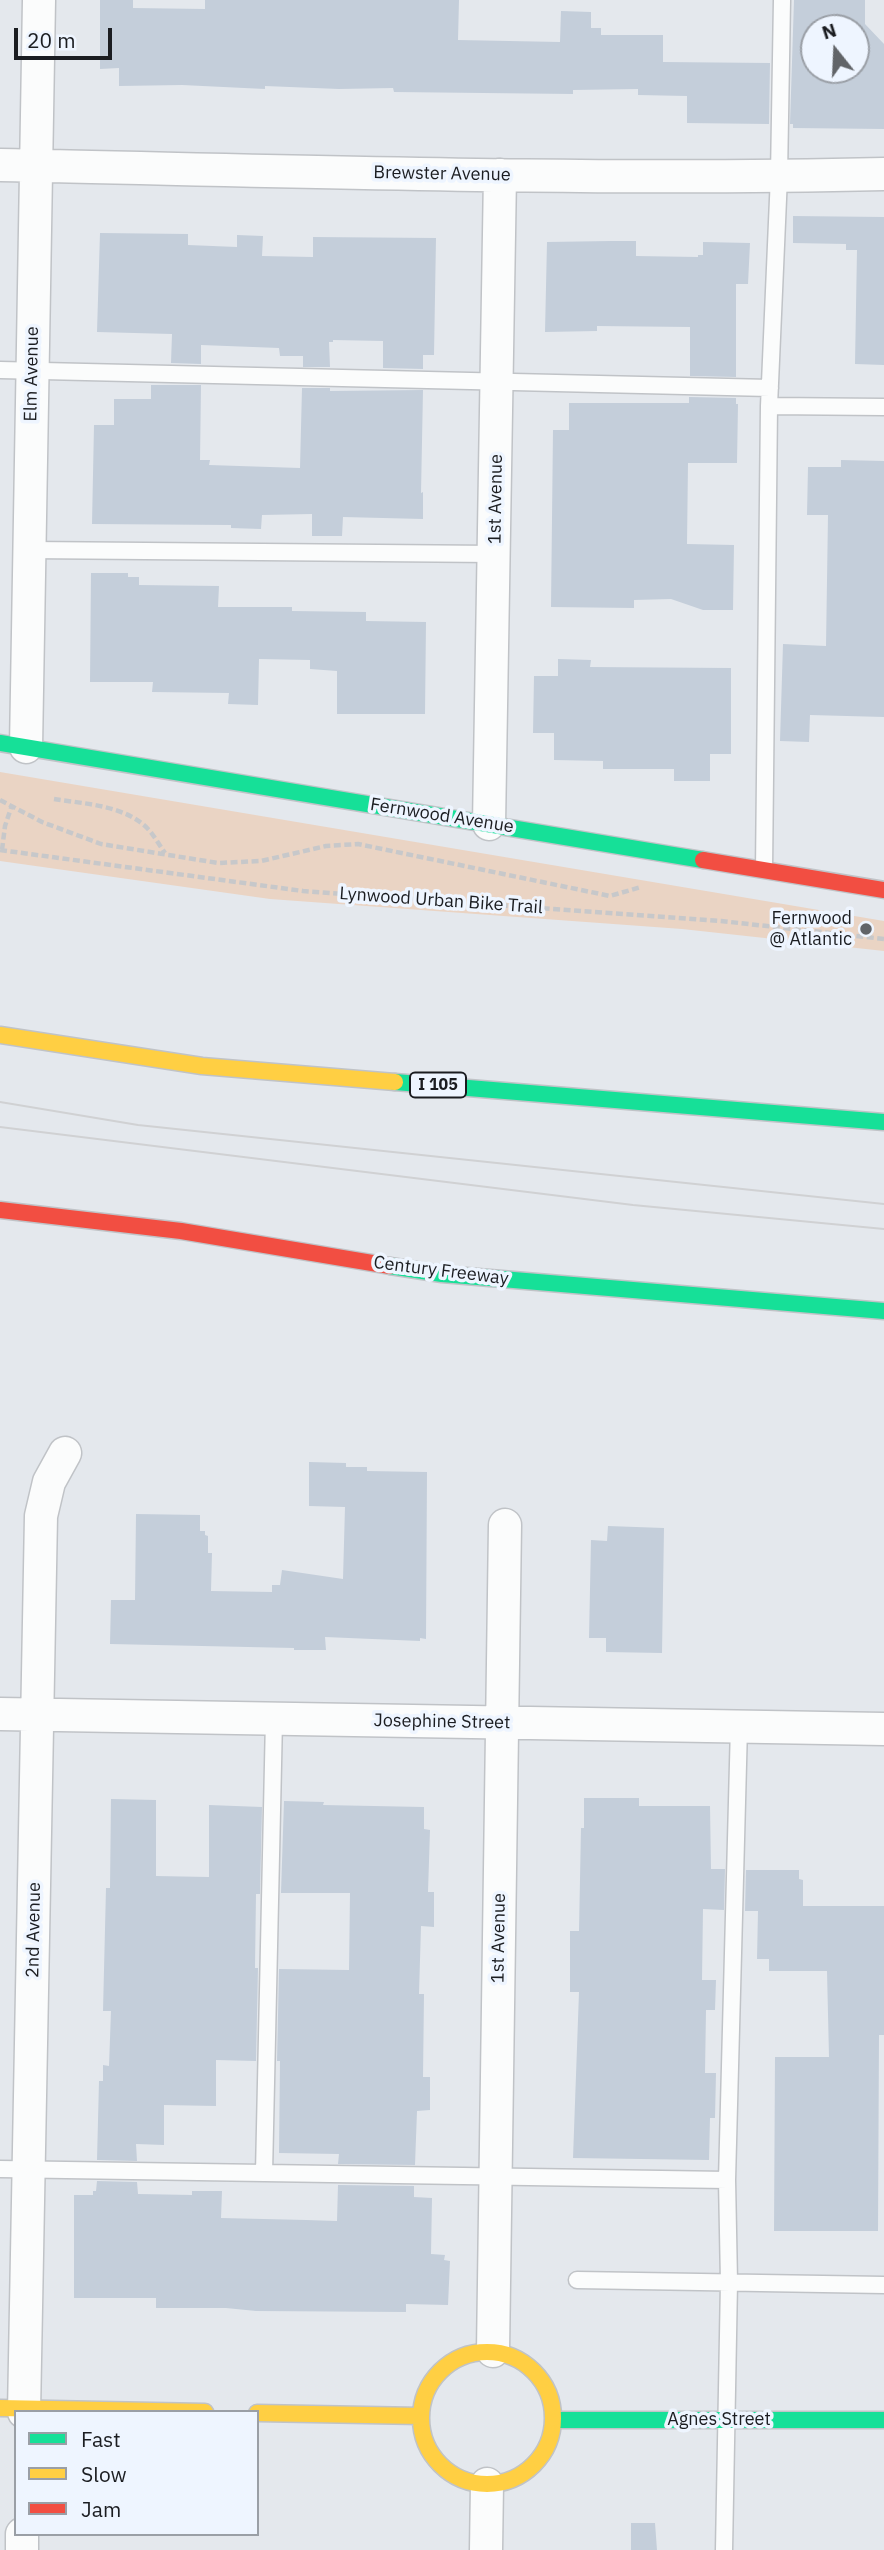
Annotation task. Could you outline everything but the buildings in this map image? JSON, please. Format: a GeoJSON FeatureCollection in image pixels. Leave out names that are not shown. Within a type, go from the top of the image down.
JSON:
{"type":"FeatureCollection","features":[{"type":"Feature","properties":{"kind":"main road","name":"Fernwood Avenue"},"geometry":{"type":"LineString","coordinates":[[13,745],[884,890]]}},
{"type":"Feature","properties":{"kind":"main road","name":"I 105"},"geometry":{"type":"LineString","coordinates":[[0,1035],[202,1066],[881,1122]]}},
{"type":"Feature","properties":{"kind":"main road","name":"Century Freeway"},"geometry":{"type":"LineString","coordinates":[[0,1210],[181,1231],[442,1274],[884,1311]]}},
{"type":"Feature","properties":{"kind":"main road"},"geometry":{"type":"LineString","coordinates":[[493,2351],[514,2356],[532,2368],[545,2384],[552,2401],[554,2420],[551,2438],[543,2455],[532,2467],[503,2482],[487,2484],[470,2482],[441,2466],[431,2453],[423,2435],[421,2416],[424,2396],[433,2378],[449,2363],[470,2353],[493,2351]]}},
{"type":"Feature","properties":{"kind":"main road"},"geometry":{"type":"LineString","coordinates":[[16,2409],[79,2410]]}},
{"type":"Feature","properties":{"kind":"main road"},"geometry":{"type":"LineString","coordinates":[[259,2413],[421,2416]]}},
{"type":"Feature","properties":{"kind":"main road","name":"Agnes Street"},"geometry":{"type":"LineString","coordinates":[[554,2420],[884,2420]]}},
{"type":"Feature","properties":{"kind":"street","name":"Elm Avenue"},"geometry":{"type":"LineString","coordinates":[[13,745],[29,550],[39,0]]}},
{"type":"Feature","properties":{"kind":"street","name":"Brewster Avenue"},"geometry":{"type":"LineString","coordinates":[[0,165],[500,175],[884,174]]}},
{"type":"Feature","properties":{"kind":"street","name":"1st Avenue"},"geometry":{"type":"LineString","coordinates":[[489,824],[500,175]]}},
{"type":"Feature","properties":{"kind":"street","name":"2nd Avenue"},"geometry":{"type":"LineString","coordinates":[[16,2409],[14,2169],[38,1715],[41,1516],[49,1482],[65,1453]]}},
{"type":"Feature","properties":{"kind":"street","name":"1st Avenue"},"geometry":{"type":"LineString","coordinates":[[493,2351],[505,1525]]}},
{"type":"Feature","properties":{"kind":"street","name":"Josephine Street"},"geometry":{"type":"LineString","coordinates":[[0,1714],[884,1729]]}},
{"type":"Feature","properties":{"kind":"street"},"geometry":{"type":"LineString","coordinates":[[486,2550],[487,2484]]}},
{"type":"Feature","properties":{"kind":"lane"},"geometry":{"type":"LineString","coordinates":[[764,869],[769,406],[779,176],[782,0]]}},
{"type":"Feature","properties":{"kind":"lane"},"geometry":{"type":"LineString","coordinates":[[0,370],[770,388]]}},
{"type":"Feature","properties":{"kind":"lane"},"geometry":{"type":"LineString","coordinates":[[769,406],[884,407]]}},
{"type":"Feature","properties":{"kind":"lane"},"geometry":{"type":"LineString","coordinates":[[29,550],[494,554]]}},
{"type":"Feature","properties":{"kind":"lane"},"geometry":{"type":"LineString","coordinates":[[264,2173],[274,1719]]}},
{"type":"Feature","properties":{"kind":"lane"},"geometry":{"type":"LineString","coordinates":[[724,2550],[729,2282],[727,2180],[739,1726]]}},
{"type":"Feature","properties":{"kind":"lane"},"geometry":{"type":"LineString","coordinates":[[14,2169],[727,2180]]}},
{"type":"Feature","properties":{"kind":"lane"},"geometry":{"type":"LineString","coordinates":[[577,2280],[884,2285]]}},
{"type":"Feature","properties":{"kind":"path"},"geometry":{"type":"LineString","coordinates":[[54,799],[107,807],[129,816],[148,829],[165,853]]}},
{"type":"Feature","properties":{"kind":"path"},"geometry":{"type":"LineString","coordinates":[[0,800],[42,822],[101,844],[218,863],[261,861],[326,846],[358,844],[610,896],[644,886]]}},
{"type":"Feature","properties":{"kind":"path"},"geometry":{"type":"LineString","coordinates":[[1,850],[12,805]]}},
{"type":"Feature","properties":{"kind":"path","name":"Lynwood Urban Bike Trail"},"geometry":{"type":"LineString","coordinates":[[1,850],[303,891],[721,921],[884,939]]}},
{"type":"Feature","properties":{"kind":"shaded area"},"geometry":{"type":"Polygon","coordinates":[[[0,772],[884,921],[884,951],[682,929],[270,899],[0,861],[0,772]]]}},
{"type":"Feature","properties":{"kind":"tram line"},"geometry":{"type":"LineString","coordinates":[[0,1102],[138,1125],[884,1204]]}},
{"type":"Feature","properties":{"kind":"tram line"},"geometry":{"type":"LineString","coordinates":[[0,1127],[633,1205],[884,1229]]}},
{"type":"Feature","properties":{"kind":"traffic: fast"},"geometry":{"type":"LineString","coordinates":[[0,743],[703,860]]}},
{"type":"Feature","properties":{"kind":"traffic: fast"},"geometry":{"type":"LineString","coordinates":[[395,1082],[884,1122]]}},
{"type":"Feature","properties":{"kind":"traffic: fast"},"geometry":{"type":"LineString","coordinates":[[390,1266],[442,1274],[884,1311]]}},
{"type":"Feature","properties":{"kind":"traffic: fast"},"geometry":{"type":"LineString","coordinates":[[554,2420],[884,2420]]}},
{"type":"Feature","properties":{"kind":"traffic: slow"},"geometry":{"type":"LineString","coordinates":[[0,1035],[202,1066],[395,1082]]}},
{"type":"Feature","properties":{"kind":"traffic: slow"},"geometry":{"type":"LineString","coordinates":[[487,2352],[512,2357],[534,2371],[548,2393],[553,2418],[548,2443],[534,2465],[512,2479],[487,2484],[462,2479],[440,2465],[426,2443],[421,2418],[426,2393],[440,2371],[462,2357],[487,2352]]}},
{"type":"Feature","properties":{"kind":"traffic: slow"},"geometry":{"type":"LineString","coordinates":[[0,2408],[102,2410]]}},
{"type":"Feature","properties":{"kind":"traffic: slow"},"geometry":{"type":"LineString","coordinates":[[259,2413],[421,2416]]}},
{"type":"Feature","properties":{"kind":"traffic: jam"},"geometry":{"type":"LineString","coordinates":[[703,860],[884,890]]}},
{"type":"Feature","properties":{"kind":"traffic: jam"},"geometry":{"type":"LineString","coordinates":[[0,1210],[181,1231],[390,1266]]}},
{"type":"Feature","properties":{"kind":"place","name":"Fernwood @ Atlantic"},"geometry":{"type":"Point","coordinates":[866,929]}}]}
